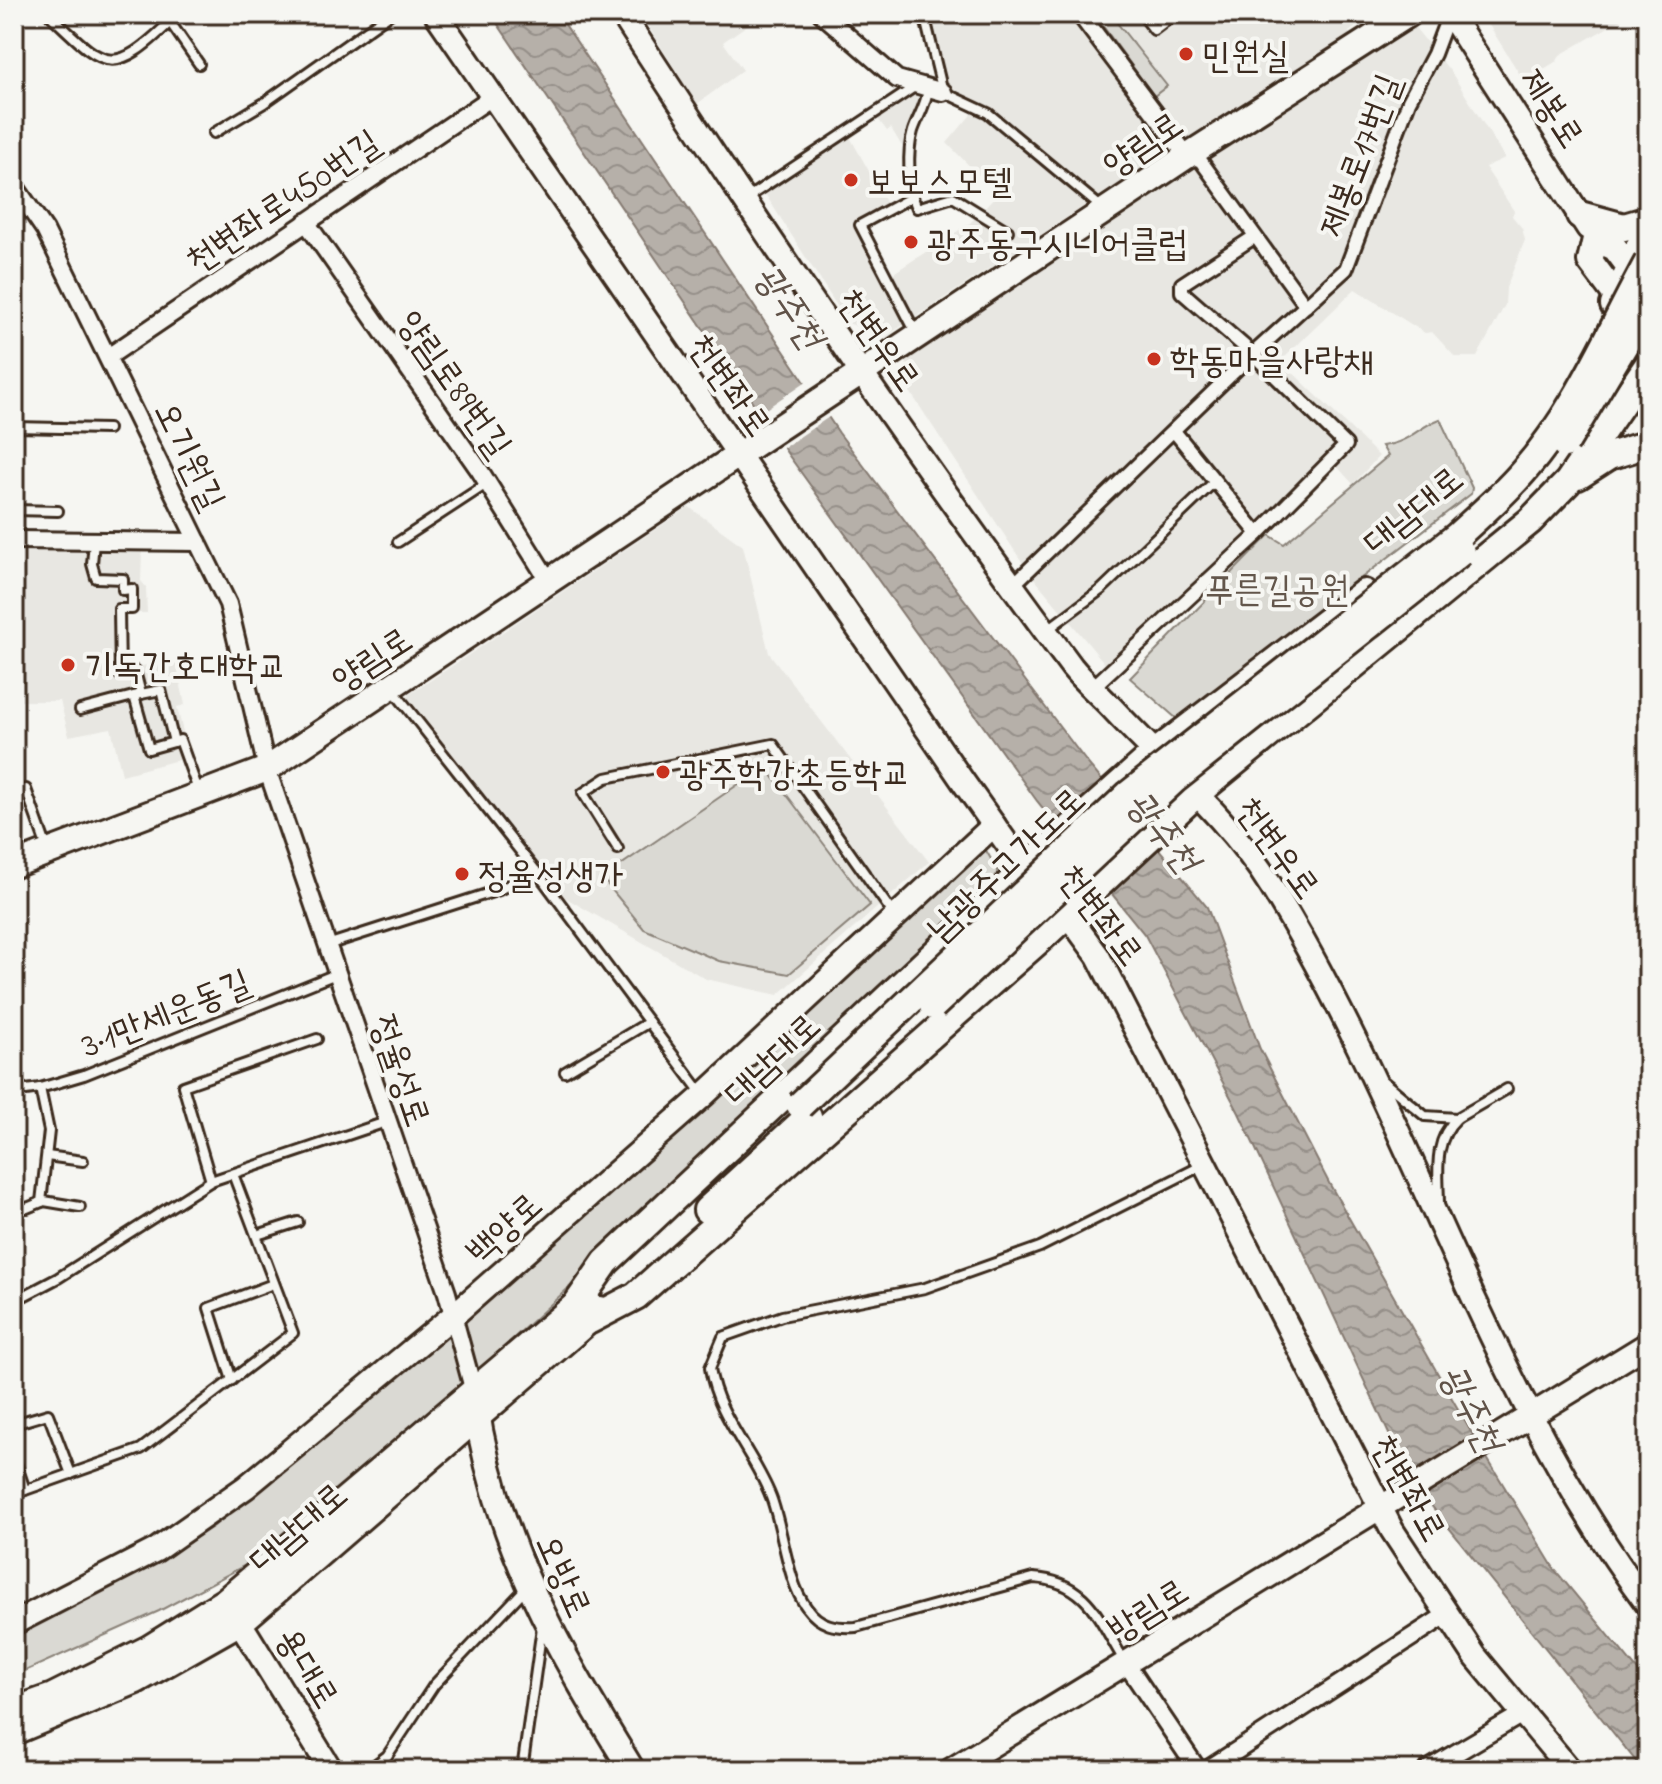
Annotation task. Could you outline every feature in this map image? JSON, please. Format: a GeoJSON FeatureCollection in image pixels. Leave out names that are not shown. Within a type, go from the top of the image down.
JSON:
{"type":"FeatureCollection","features":[{"type":"Feature","properties":{"kind":"main road","name":"양림로"},"geometry":{"type":"LineString","coordinates":[[14,865],[200,797],[267,769],[1187,156],[1409,14]]}},
{"type":"Feature","properties":{"kind":"main road"},"geometry":{"type":"LineString","coordinates":[[1580,215],[1624,227],[1648,220]]}},
{"type":"Feature","properties":{"kind":"main road"},"geometry":{"type":"LineString","coordinates":[[1648,227],[1639,265],[1648,296]]}},
{"type":"Feature","properties":{"kind":"main road","name":"제봉로"},"geometry":{"type":"LineString","coordinates":[[1617,297],[1590,261],[1595,239],[1615,248],[1639,265]]}},
{"type":"Feature","properties":{"kind":"main road","name":"대남대로"},"geometry":{"type":"LineString","coordinates":[[582,1314],[606,1262],[1025,869],[1154,754],[1466,516],[1506,477],[1561,401],[1617,297],[1639,265]]}},
{"type":"Feature","properties":{"kind":"main road","name":"남광주고가도로"},"geometry":{"type":"LineString","coordinates":[[804,1111],[1129,794],[1457,536],[1512,483],[1552,435],[1572,403],[1639,265]]}},
{"type":"Feature","properties":{"kind":"main road"},"geometry":{"type":"LineString","coordinates":[[1617,297],[1648,342]]}},
{"type":"Feature","properties":{"kind":"main road","name":"남광주고가도로"},"geometry":{"type":"LineString","coordinates":[[804,1111],[1014,931],[1174,780],[1429,579],[1515,504],[1586,414],[1648,305]]}},
{"type":"Feature","properties":{"kind":"main road"},"geometry":{"type":"LineString","coordinates":[[1568,482],[1648,365]]}},
{"type":"Feature","properties":{"kind":"main road"},"geometry":{"type":"LineString","coordinates":[[1196,794],[1487,559],[1568,482],[1609,456],[1648,444]]}},
{"type":"Feature","properties":{"kind":"main road","name":"대남대로"},"geometry":{"type":"LineString","coordinates":[[14,1711],[53,1697],[234,1611],[474,1392],[582,1314],[636,1296],[1067,914],[1196,794]]}},
{"type":"Feature","properties":{"kind":"main road","name":"대남대로"},"geometry":{"type":"LineString","coordinates":[[14,1731],[136,1680],[234,1611],[478,1419],[582,1314],[804,1111]]}},
{"type":"Feature","properties":{"kind":"main road","name":"오방로"},"geometry":{"type":"LineString","coordinates":[[474,1392],[493,1489],[528,1586],[543,1618],[632,1770]]}},
{"type":"Feature","properties":{"kind":"street","name":"천변좌로"},"geometry":{"type":"LineString","coordinates":[[436,14],[994,825],[1025,869],[1067,914],[1116,986],[1379,1507],[1446,1615],[1522,1714],[1570,1770]]}},
{"type":"Feature","properties":{"kind":"street","name":"천변우로"},"geometry":{"type":"LineString","coordinates":[[622,14],[862,375],[1012,586],[1092,688],[1196,794],[1247,851],[1270,884],[1365,1065],[1533,1417],[1599,1538],[1648,1605]]}},
{"type":"Feature","properties":{"kind":"street"},"geometry":{"type":"LineString","coordinates":[[822,14],[897,79],[929,89]]}},
{"type":"Feature","properties":{"kind":"street"},"geometry":{"type":"LineString","coordinates":[[1080,14],[1187,156]]}},
{"type":"Feature","properties":{"kind":"street","name":"제봉로17번길"},"geometry":{"type":"LineString","coordinates":[[1012,586],[1346,269],[1409,101],[1452,15]]}},
{"type":"Feature","properties":{"kind":"street","name":"제봉로"},"geometry":{"type":"LineString","coordinates":[[1452,15],[1595,239]]}},
{"type":"Feature","properties":{"kind":"street","name":"천변좌로450번길"},"geometry":{"type":"LineString","coordinates":[[108,357],[492,97]]}},
{"type":"Feature","properties":{"kind":"street","name":"제봉로17번길"},"geometry":{"type":"LineString","coordinates":[[1187,156],[1201,161],[1306,306]]}},
{"type":"Feature","properties":{"kind":"street","name":"오기원길"},"geometry":{"type":"LineString","coordinates":[[14,185],[45,230],[228,604],[267,769]]}},
{"type":"Feature","properties":{"kind":"street","name":"양림로89번길"},"geometry":{"type":"LineString","coordinates":[[306,222],[488,483],[550,583]]}},
{"type":"Feature","properties":{"kind":"street","name":"제봉로17번길"},"geometry":{"type":"LineString","coordinates":[[1092,688],[1258,534],[1346,445],[1253,354],[1182,292],[1182,284],[1254,237]]}},
{"type":"Feature","properties":{"kind":"street"},"geometry":{"type":"LineString","coordinates":[[1174,431],[1258,534]]}},
{"type":"Feature","properties":{"kind":"street"},"geometry":{"type":"LineString","coordinates":[[14,540],[198,542]]}},
{"type":"Feature","properties":{"kind":"street","name":"정율성로"},"geometry":{"type":"LineString","coordinates":[[267,769],[454,1315],[474,1392]]}},
{"type":"Feature","properties":{"kind":"street","name":"백양로"},"geometry":{"type":"LineString","coordinates":[[14,1623],[109,1577],[207,1517],[454,1315],[704,1095],[994,825]]}},
{"type":"Feature","properties":{"kind":"street","name":"방림로"},"geometry":{"type":"LineString","coordinates":[[951,1770],[1648,1344]]}},
{"type":"Feature","properties":{"kind":"street","name":"용대로"},"geometry":{"type":"LineString","coordinates":[[234,1611],[331,1770]]}},
{"type":"Feature","properties":{"kind":"street"},"geometry":{"type":"LineString","coordinates":[[1207,1770],[1446,1615]]}},
{"type":"Feature","properties":{"kind":"street"},"geometry":{"type":"LineString","coordinates":[[1126,1663],[1198,1770]]}},
{"type":"Feature","properties":{"kind":"street"},"geometry":{"type":"LineString","coordinates":[[1427,1770],[1522,1714]]}},
{"type":"Feature","properties":{"kind":"lane"},"geometry":{"type":"LineString","coordinates":[[49,14],[82,46],[97,57],[113,62],[140,51],[167,18],[199,64]]}},
{"type":"Feature","properties":{"kind":"lane"},"geometry":{"type":"LineString","coordinates":[[214,133],[264,103],[390,14]]}},
{"type":"Feature","properties":{"kind":"lane"},"geometry":{"type":"LineString","coordinates":[[924,14],[929,89],[926,107],[912,137],[912,197],[917,208],[936,199],[953,197],[1008,231]]}},
{"type":"Feature","properties":{"kind":"lane"},"geometry":{"type":"LineString","coordinates":[[1142,14],[1154,30],[1175,14]]}},
{"type":"Feature","properties":{"kind":"lane"},"geometry":{"type":"LineString","coordinates":[[743,200],[929,89]]}},
{"type":"Feature","properties":{"kind":"lane"},"geometry":{"type":"LineString","coordinates":[[929,89],[988,113],[1091,196],[1105,211]]}},
{"type":"Feature","properties":{"kind":"lane"},"geometry":{"type":"LineString","coordinates":[[912,197],[860,225],[918,337]]}},
{"type":"Feature","properties":{"kind":"lane"},"geometry":{"type":"LineString","coordinates":[[14,427],[108,429]]}},
{"type":"Feature","properties":{"kind":"lane"},"geometry":{"type":"LineString","coordinates":[[1046,631],[1102,589],[1214,482]]}},
{"type":"Feature","properties":{"kind":"lane"},"geometry":{"type":"LineString","coordinates":[[398,542],[488,483]]}},
{"type":"Feature","properties":{"kind":"lane"},"geometry":{"type":"LineString","coordinates":[[14,510],[58,511]]}},
{"type":"Feature","properties":{"kind":"lane"},"geometry":{"type":"LineString","coordinates":[[95,541],[92,564],[96,578],[123,579],[123,590],[132,589],[132,609],[119,609],[120,675],[135,671],[149,749],[180,740],[200,797]]}},
{"type":"Feature","properties":{"kind":"lane"},"geometry":{"type":"LineString","coordinates":[[391,688],[536,871],[704,1095]]}},
{"type":"Feature","properties":{"kind":"lane"},"geometry":{"type":"LineString","coordinates":[[80,710],[161,690],[174,742]]}},
{"type":"Feature","properties":{"kind":"lane"},"geometry":{"type":"LineString","coordinates":[[618,849],[583,793],[606,778],[773,744],[897,918]]}},
{"type":"Feature","properties":{"kind":"lane"},"geometry":{"type":"LineString","coordinates":[[14,793],[26,789],[49,853]]}},
{"type":"Feature","properties":{"kind":"lane"},"geometry":{"type":"LineString","coordinates":[[327,945],[499,890],[536,871]]}},
{"type":"Feature","properties":{"kind":"lane","name":"3·1만세운동길"},"geometry":{"type":"LineString","coordinates":[[14,1090],[40,1088],[84,1075],[336,974]]}},
{"type":"Feature","properties":{"kind":"lane"},"geometry":{"type":"LineString","coordinates":[[565,1072],[649,1022]]}},
{"type":"Feature","properties":{"kind":"lane"},"geometry":{"type":"LineString","coordinates":[[211,1181],[183,1086],[317,1039]]}},
{"type":"Feature","properties":{"kind":"lane"},"geometry":{"type":"LineString","coordinates":[[1365,1065],[1425,1116],[1457,1118]]}},
{"type":"Feature","properties":{"kind":"lane"},"geometry":{"type":"LineString","coordinates":[[14,1083],[26,1090]]}},
{"type":"Feature","properties":{"kind":"lane"},"geometry":{"type":"LineString","coordinates":[[40,1088],[49,1131],[41,1202]]}},
{"type":"Feature","properties":{"kind":"lane"},"geometry":{"type":"LineString","coordinates":[[1440,1223],[1439,1150],[1446,1131],[1457,1118],[1507,1089]]}},
{"type":"Feature","properties":{"kind":"lane"},"geometry":{"type":"LineString","coordinates":[[14,1301],[58,1278],[211,1181],[386,1122]]}},
{"type":"Feature","properties":{"kind":"lane"},"geometry":{"type":"LineString","coordinates":[[47,1156],[83,1161]]}},
{"type":"Feature","properties":{"kind":"lane"},"geometry":{"type":"LineString","coordinates":[[1126,1663],[1078,1589],[1052,1579],[1033,1578],[856,1627],[837,1628],[821,1622],[800,1597],[772,1499],[739,1442],[710,1368],[723,1337],[782,1316],[925,1288],[1025,1252],[1137,1201],[1206,1164]]}},
{"type":"Feature","properties":{"kind":"lane"},"geometry":{"type":"LineString","coordinates":[[14,1494],[141,1449],[293,1333],[233,1174]]}},
{"type":"Feature","properties":{"kind":"lane"},"geometry":{"type":"LineString","coordinates":[[14,1207],[27,1208],[41,1202],[80,1207]]}},
{"type":"Feature","properties":{"kind":"lane"},"geometry":{"type":"LineString","coordinates":[[257,1235],[298,1222]]}},
{"type":"Feature","properties":{"kind":"lane"},"geometry":{"type":"LineString","coordinates":[[232,1380],[209,1308],[273,1284]]}},
{"type":"Feature","properties":{"kind":"lane"},"geometry":{"type":"LineString","coordinates":[[14,1424],[48,1414],[71,1474]]}},
{"type":"Feature","properties":{"kind":"lane"},"geometry":{"type":"LineString","coordinates":[[14,1457],[25,1490]]}},
{"type":"Feature","properties":{"kind":"lane"},"geometry":{"type":"LineString","coordinates":[[368,1770],[387,1756],[434,1685],[528,1586]]}},
{"type":"Feature","properties":{"kind":"lane"},"geometry":{"type":"LineString","coordinates":[[522,1770],[543,1618]]}},
{"type":"Feature","properties":{"kind":"shaded area"},"geometry":{"type":"Polygon","coordinates":[[[763,14],[723,42],[743,70],[697,104],[641,15],[763,14]]]}},
{"type":"Feature","properties":{"kind":"shaded area"},"geometry":{"type":"Polygon","coordinates":[[[896,14],[1069,14],[1141,109],[1155,97],[1091,14],[1372,14],[1349,32],[1351,40],[1165,153],[885,337],[848,323],[760,186],[846,130],[889,207],[854,224],[883,280],[970,223],[997,194],[947,143],[975,110],[932,88],[921,110],[910,119],[906,153],[891,128],[887,131],[875,115],[936,81],[922,20],[898,24],[896,14]]]}},
{"type":"Feature","properties":{"kind":"shaded area"},"geometry":{"type":"Polygon","coordinates":[[[1482,14],[1631,14],[1560,55],[1557,61],[1524,81],[1482,14]]]}},
{"type":"Feature","properties":{"kind":"shaded area"},"geometry":{"type":"Polygon","coordinates":[[[1412,24],[1451,72],[1505,158],[1485,167],[1514,211],[1512,216],[1522,228],[1525,240],[1506,288],[1505,305],[1477,357],[1455,357],[1432,332],[1425,333],[1355,289],[1281,361],[1379,456],[1353,484],[1334,463],[1269,531],[1116,677],[1028,571],[903,381],[908,356],[1412,24]]]}},
{"type":"Feature","properties":{"kind":"shaded area","name":"광주학강초등학교"},"geometry":{"type":"Polygon","coordinates":[[[689,507],[743,546],[769,653],[929,862],[778,995],[706,979],[566,898],[407,696],[689,507]]]}},
{"type":"Feature","properties":{"kind":"shaded area","name":"기독간호대학교"},"geometry":{"type":"Polygon","coordinates":[[[14,549],[142,549],[141,581],[146,587],[147,613],[122,613],[123,668],[176,662],[185,705],[177,707],[189,757],[122,775],[111,728],[69,736],[60,701],[14,701],[14,549]]]}},
{"type":"Feature","properties":{"kind":"green space"},"geometry":{"type":"Polygon","coordinates":[[[1094,14],[1110,14],[1167,86],[1154,96],[1094,14]]]}},
{"type":"Feature","properties":{"kind":"green space","name":"푸른길공원"},"geometry":{"type":"Polygon","coordinates":[[[1440,419],[1472,488],[1471,494],[1177,719],[1130,678],[1269,535],[1284,544],[1388,456],[1382,446],[1407,438],[1440,419]]]}},
{"type":"Feature","properties":{"kind":"green space"},"geometry":{"type":"Polygon","coordinates":[[[765,766],[870,905],[789,974],[719,961],[644,929],[602,878],[765,766]]]}},
{"type":"Feature","properties":{"kind":"green space"},"geometry":{"type":"Polygon","coordinates":[[[980,840],[1002,878],[732,1139],[461,1386],[257,1559],[159,1611],[14,1676],[14,1633],[146,1570],[214,1526],[980,840]]]}},
{"type":"Feature","properties":{"kind":"water"},"geometry":{"type":"Polygon","coordinates":[[[491,14],[558,14],[839,433],[1085,760],[1207,907],[1260,1049],[1329,1183],[1470,1430],[1555,1570],[1648,1683],[1648,1770],[1643,1770],[1410,1479],[1239,1113],[1145,935],[1037,801],[787,453],[491,14]]]}},
{"type":"Feature","properties":{"kind":"pier"},"geometry":{"type":"Polygon","coordinates":[[[808,380],[832,415],[780,450],[757,415],[808,380]]]}},
{"type":"Feature","properties":{"kind":"place","name":"민원실"},"geometry":{"type":"Point","coordinates":[1186,54]}},
{"type":"Feature","properties":{"kind":"place","name":"보보스모텔"},"geometry":{"type":"Point","coordinates":[851,180]}},
{"type":"Feature","properties":{"kind":"place","name":"광주동구시니어클럽"},"geometry":{"type":"Point","coordinates":[911,242]}},
{"type":"Feature","properties":{"kind":"place","name":"학동마을사랑채"},"geometry":{"type":"Point","coordinates":[1154,359]}},
{"type":"Feature","properties":{"kind":"place","name":"기독간호대학교"},"geometry":{"type":"Point","coordinates":[68,665]}},
{"type":"Feature","properties":{"kind":"place","name":"광주학강초등학교"},"geometry":{"type":"Point","coordinates":[663,772]}},
{"type":"Feature","properties":{"kind":"place","name":"정율성생가"},"geometry":{"type":"Point","coordinates":[462,874]}},
{"type":"Feature","properties":{"kind":"water label","name":"광주천"},"geometry":{"type":"Point","coordinates":[790,306]}},
{"type":"Feature","properties":{"kind":"water label","name":"광주천"},"geometry":{"type":"Point","coordinates":[1164,831]}},
{"type":"Feature","properties":{"kind":"water label","name":"광주천"},"geometry":{"type":"Point","coordinates":[1472,1408]}}]}
